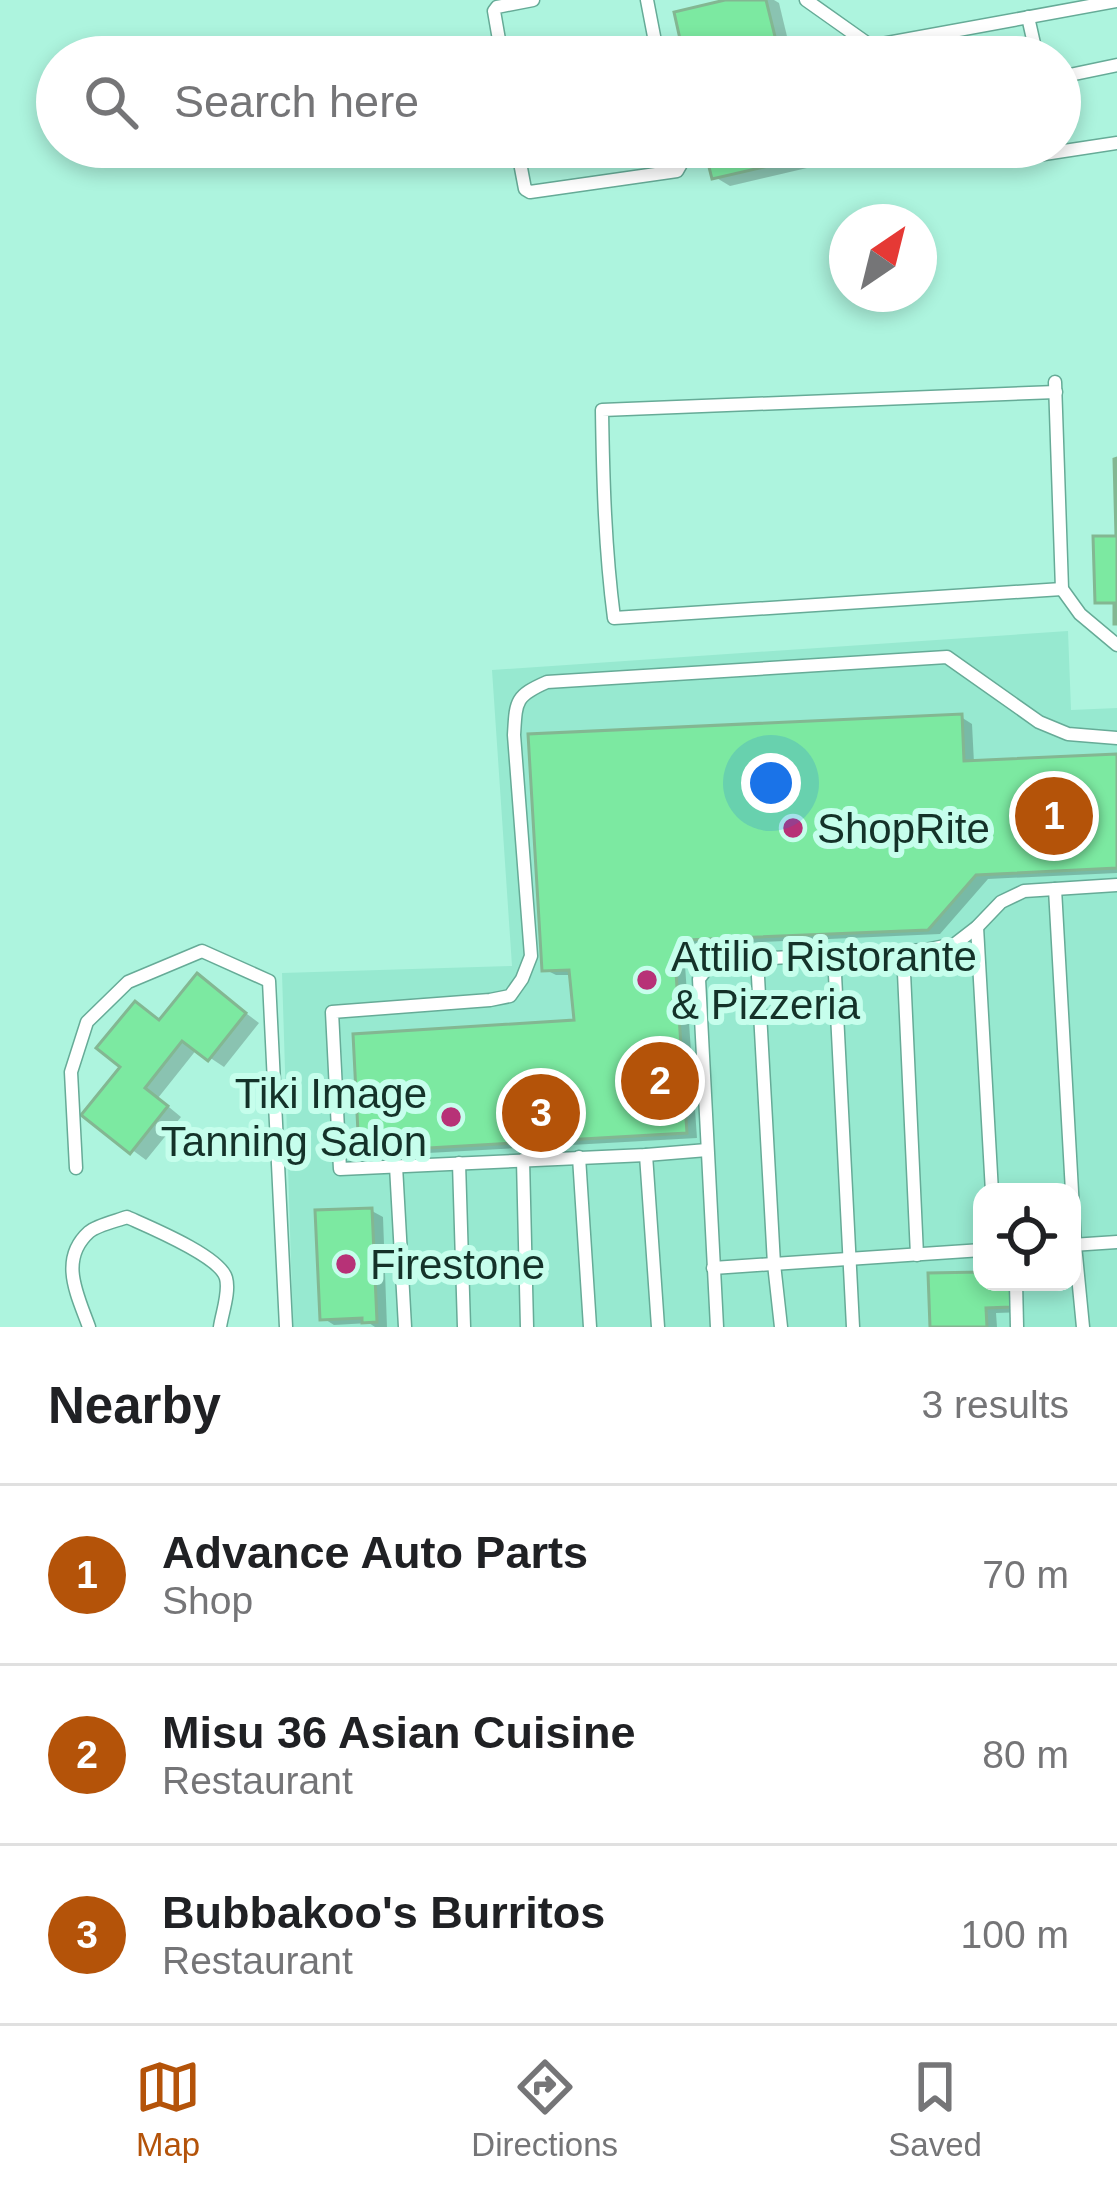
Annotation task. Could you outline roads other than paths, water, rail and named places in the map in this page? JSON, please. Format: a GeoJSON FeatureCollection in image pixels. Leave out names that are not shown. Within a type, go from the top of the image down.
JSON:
{"type":"FeatureCollection","features":[{"type":"Feature","properties":{"kind":"lane"},"geometry":{"type":"LineString","coordinates":[[498,36],[496,7],[533,0]]}},
{"type":"Feature","properties":{"kind":"lane"},"geometry":{"type":"LineString","coordinates":[[646,0],[654,36]]}},
{"type":"Feature","properties":{"kind":"lane"},"geometry":{"type":"LineString","coordinates":[[806,0],[857,36]]}},
{"type":"Feature","properties":{"kind":"lane"},"geometry":{"type":"LineString","coordinates":[[925,36],[1117,1]]}},
{"type":"Feature","properties":{"kind":"lane"},"geometry":{"type":"LineString","coordinates":[[1028,17],[1032,36]]}},
{"type":"Feature","properties":{"kind":"lane"},"geometry":{"type":"LineString","coordinates":[[1081,72],[1117,64]]}},
{"type":"Feature","properties":{"kind":"lane"},"geometry":{"type":"LineString","coordinates":[[1081,148],[1117,143]]}},
{"type":"Feature","properties":{"kind":"lane"},"geometry":{"type":"LineString","coordinates":[[522,168],[525,189],[530,192],[679,168]]}},
{"type":"Feature","properties":{"kind":"lane"},"geometry":{"type":"LineString","coordinates":[[1062,589],[614,619],[605,550],[602,410],[1055,387],[1062,589],[1080,614],[1117,645]]}},
{"type":"Feature","properties":{"kind":"lane"},"geometry":{"type":"LineString","coordinates":[[707,1150],[340,1169],[332,1012],[490,1000],[510,996],[522,979],[530,956],[514,735],[516,702],[547,682],[947,657],[1039,722],[1068,734],[1117,738]]}},
{"type":"Feature","properties":{"kind":"lane"},"geometry":{"type":"LineString","coordinates":[[716,1327],[698,979],[710,964],[955,944],[1011,896],[1117,885]]}},
{"type":"Feature","properties":{"kind":"lane"},"geometry":{"type":"LineString","coordinates":[[1054,889],[1071,1183]]}},
{"type":"Feature","properties":{"kind":"lane"},"geometry":{"type":"LineString","coordinates":[[977,927],[991,1183]]}},
{"type":"Feature","properties":{"kind":"lane"},"geometry":{"type":"LineString","coordinates":[[76,1168],[70,1072],[87,1022],[128,982],[202,951],[269,982],[286,1327]]}},
{"type":"Feature","properties":{"kind":"lane"},"geometry":{"type":"LineString","coordinates":[[904,951],[917,1255]]}},
{"type":"Feature","properties":{"kind":"lane"},"geometry":{"type":"LineString","coordinates":[[834,955],[853,1327]]}},
{"type":"Feature","properties":{"kind":"lane"},"geometry":{"type":"LineString","coordinates":[[757,959],[781,1327]]}},
{"type":"Feature","properties":{"kind":"lane"},"geometry":{"type":"LineString","coordinates":[[646,1156],[658,1327]]}},
{"type":"Feature","properties":{"kind":"lane"},"geometry":{"type":"LineString","coordinates":[[579,1157],[590,1327]]}},
{"type":"Feature","properties":{"kind":"lane"},"geometry":{"type":"LineString","coordinates":[[523,1160],[526,1327]]}},
{"type":"Feature","properties":{"kind":"lane"},"geometry":{"type":"LineString","coordinates":[[459,1163],[464,1327]]}},
{"type":"Feature","properties":{"kind":"lane"},"geometry":{"type":"LineString","coordinates":[[396,1166],[405,1327]]}},
{"type":"Feature","properties":{"kind":"lane"},"geometry":{"type":"LineString","coordinates":[[89,1327],[70,1276],[76,1252],[90,1231],[127,1217],[180,1241],[220,1268],[228,1282],[220,1327]]}},
{"type":"Feature","properties":{"kind":"lane"},"geometry":{"type":"LineString","coordinates":[[1081,1245],[1117,1242]]}},
{"type":"Feature","properties":{"kind":"lane"},"geometry":{"type":"LineString","coordinates":[[713,1268],[973,1251]]}},
{"type":"Feature","properties":{"kind":"lane"},"geometry":{"type":"LineString","coordinates":[[1016,1291],[1017,1327]]}},
{"type":"Feature","properties":{"kind":"lane"},"geometry":{"type":"LineString","coordinates":[[1079,1291],[1083,1327]]}},
{"type":"Feature","properties":{"kind":"place","name":"Advance Auto Parts"},"geometry":{"type":"Point","coordinates":[1054,816]}},
{"type":"Feature","properties":{"kind":"place","name":"ShopRite"},"geometry":{"type":"Point","coordinates":[793,828]}},
{"type":"Feature","properties":{"kind":"place","name":"Attilio Ristorante & Pizzeria"},"geometry":{"type":"Point","coordinates":[647,980]}},
{"type":"Feature","properties":{"kind":"place","name":"Misu 36 Asian Cuisine"},"geometry":{"type":"Point","coordinates":[660,1081]}},
{"type":"Feature","properties":{"kind":"place","name":"Bubbakoo's Burritos"},"geometry":{"type":"Point","coordinates":[541,1113]}},
{"type":"Feature","properties":{"kind":"place","name":"Tiki Image Tanning Salon"},"geometry":{"type":"Point","coordinates":[451,1117]}},
{"type":"Feature","properties":{"kind":"place","name":"Firestone"},"geometry":{"type":"Point","coordinates":[346,1264]}}]}
